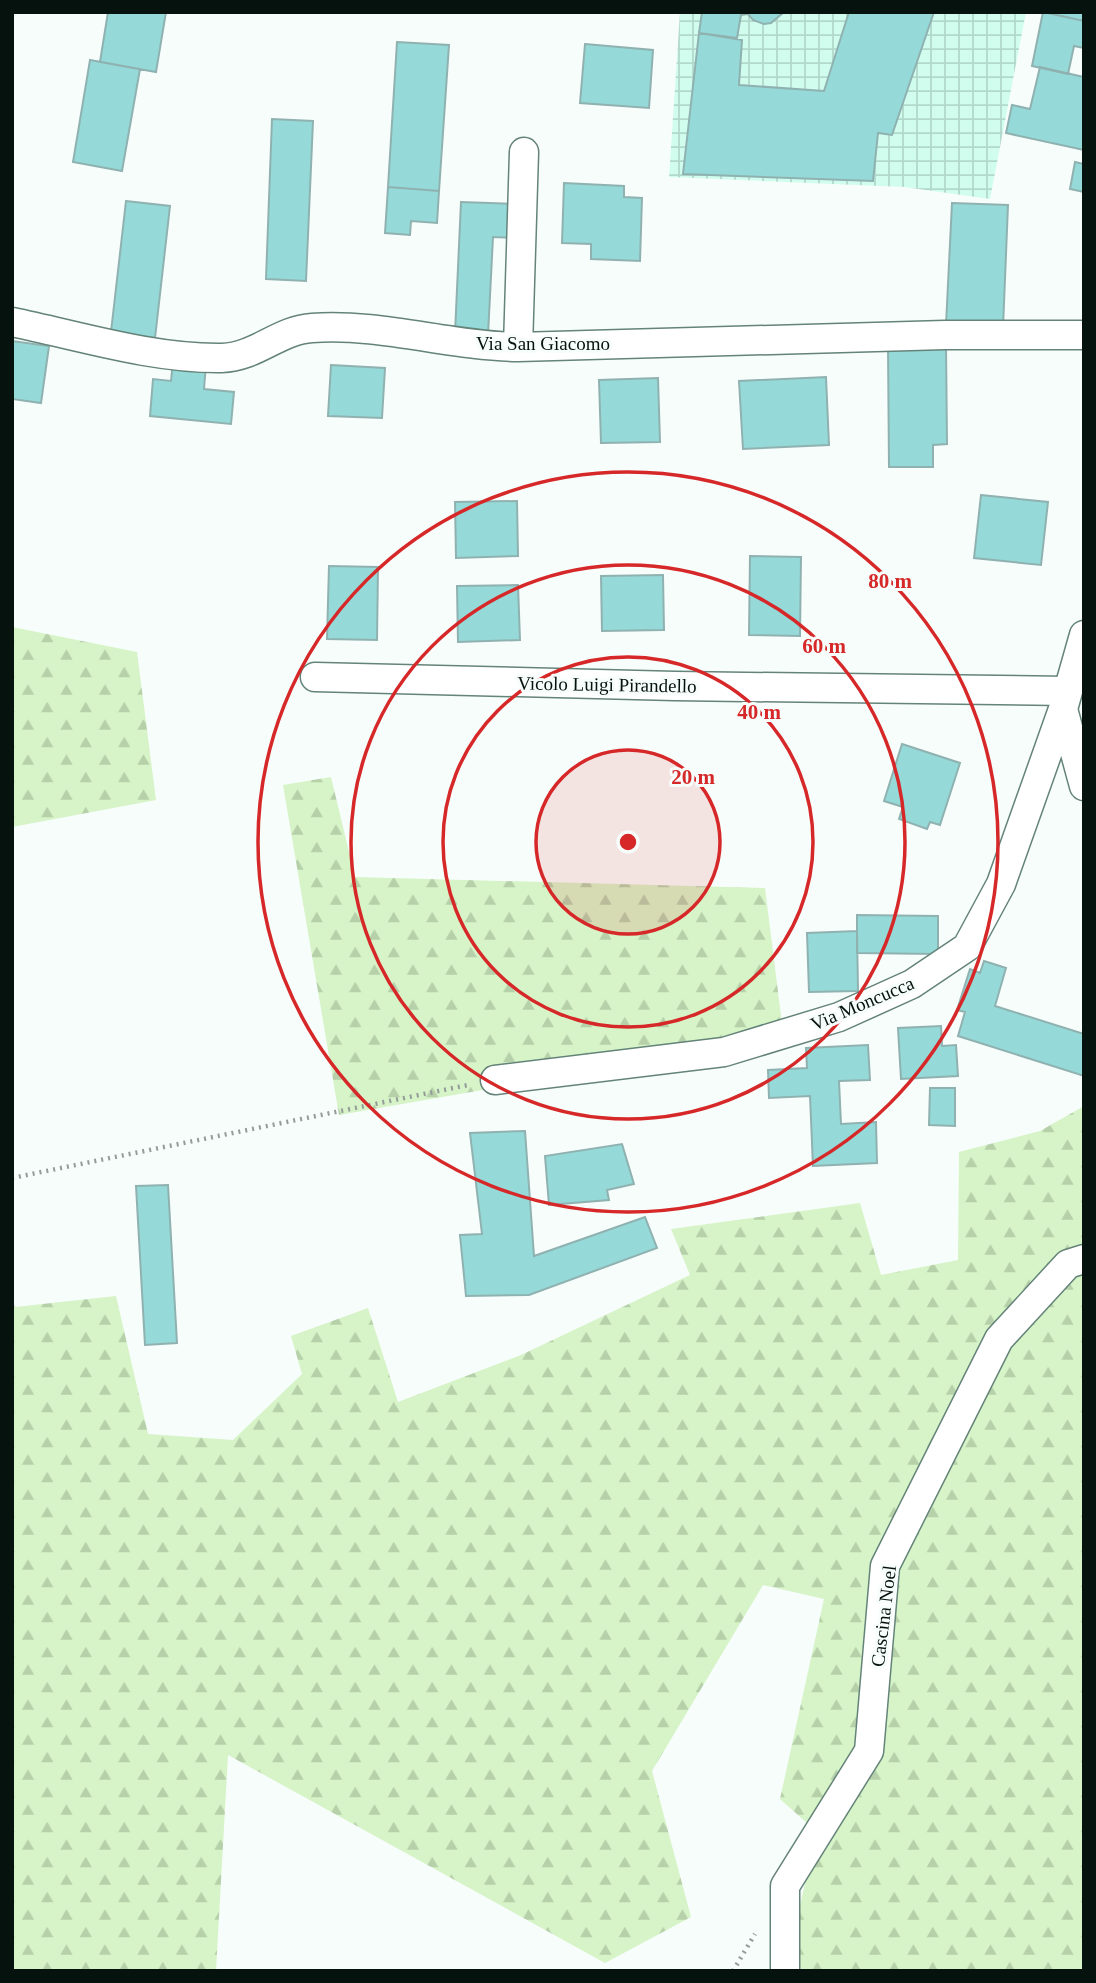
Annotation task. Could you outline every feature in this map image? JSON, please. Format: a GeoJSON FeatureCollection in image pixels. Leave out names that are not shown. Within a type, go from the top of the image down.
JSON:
{"type":"FeatureCollection","features":[{"type":"Feature","properties":{"kind":"street"},"geometry":{"type":"LineString","coordinates":[[518,347],[524,152]]}},
{"type":"Feature","properties":{"kind":"street","name":"Via San Giacomo"},"geometry":{"type":"LineString","coordinates":[[12,322],[159,352],[223,358],[253,352],[289,331],[333,328],[406,333],[484,347],[917,335],[1084,335]]}},
{"type":"Feature","properties":{"kind":"street","name":"Via Moncucca"},"geometry":{"type":"LineString","coordinates":[[495,1080],[724,1052],[839,1017],[912,984],[967,947],[1001,884],[1065,700],[1084,635]]}},
{"type":"Feature","properties":{"kind":"street","name":"Vicolo Luigi Pirandello"},"geometry":{"type":"LineString","coordinates":[[315,677],[1065,700]]}},
{"type":"Feature","properties":{"kind":"street"},"geometry":{"type":"LineString","coordinates":[[1065,700],[1084,786]]}},
{"type":"Feature","properties":{"kind":"street","name":"Cascina Noel"},"geometry":{"type":"LineString","coordinates":[[785,1971],[785,1886],[869,1751],[885,1566],[999,1339],[1069,1264],[1084,1259]]}},
{"type":"Feature","properties":{"kind":"path"},"geometry":{"type":"LineString","coordinates":[[12,1178],[495,1080]]}},
{"type":"Feature","properties":{"kind":"shaded area"},"geometry":{"type":"Polygon","coordinates":[[[680,12],[1026,12],[990,199],[904,187],[669,177],[680,12]]]}},
{"type":"Feature","properties":{"kind":"green space"},"geometry":{"type":"Polygon","coordinates":[[[12,627],[137,652],[156,800],[12,827],[12,627]]]}},
{"type":"Feature","properties":{"kind":"green space"},"geometry":{"type":"Polygon","coordinates":[[[331,777],[355,877],[765,888],[783,1032],[654,1060],[339,1115],[283,785],[331,777]]]}},
{"type":"Feature","properties":{"kind":"green space"},"geometry":{"type":"Polygon","coordinates":[[[1084,1106],[1084,1971],[804,1971],[788,1957],[817,1832],[780,1799],[824,1599],[763,1585],[652,1771],[691,1917],[605,1963],[228,1755],[216,1971],[12,1971],[12,1294],[15,1307],[116,1296],[148,1434],[233,1440],[302,1374],[291,1336],[368,1308],[398,1402],[521,1355],[690,1275],[671,1229],[860,1203],[881,1275],[958,1260],[959,1152],[1040,1131],[1084,1106]]]}},
{"type":"Feature","properties":{"kind":"building"},"geometry":{"type":"Polygon","coordinates":[[[108,12],[166,12],[156,72],[100,62],[108,12]]]}},
{"type":"Feature","properties":{"kind":"building"},"geometry":{"type":"Polygon","coordinates":[[[702,12],[784,12],[771,23],[764,24],[753,20],[748,14],[741,15],[737,38],[699,33],[702,12]]]}},
{"type":"Feature","properties":{"kind":"building"},"geometry":{"type":"Polygon","coordinates":[[[849,12],[934,12],[892,135],[878,133],[873,181],[683,174],[699,33],[742,40],[739,85],[824,91],[849,12]]]}},
{"type":"Feature","properties":{"kind":"building"},"geometry":{"type":"Polygon","coordinates":[[[1043,12],[1084,12],[1084,21],[1043,12]]]}},
{"type":"Feature","properties":{"kind":"building"},"geometry":{"type":"Polygon","coordinates":[[[1043,12],[1084,21],[1084,48],[1074,46],[1068,74],[1032,66],[1043,12]]]}},
{"type":"Feature","properties":{"kind":"building"},"geometry":{"type":"Polygon","coordinates":[[[397,42],[449,45],[439,191],[388,187],[397,42]]]}},
{"type":"Feature","properties":{"kind":"building"},"geometry":{"type":"Polygon","coordinates":[[[585,44],[653,50],[649,108],[580,103],[585,44]]]}},
{"type":"Feature","properties":{"kind":"building"},"geometry":{"type":"Polygon","coordinates":[[[90,60],[140,69],[122,171],[73,162],[90,60]]]}},
{"type":"Feature","properties":{"kind":"building"},"geometry":{"type":"Polygon","coordinates":[[[1040,67],[1084,77],[1084,150],[1006,133],[1012,105],[1030,109],[1040,67]]]}},
{"type":"Feature","properties":{"kind":"building"},"geometry":{"type":"Polygon","coordinates":[[[272,119],[313,121],[306,281],[266,279],[272,119]]]}},
{"type":"Feature","properties":{"kind":"building"},"geometry":{"type":"Polygon","coordinates":[[[1075,162],[1084,164],[1084,192],[1070,189],[1075,162]]]}},
{"type":"Feature","properties":{"kind":"building"},"geometry":{"type":"Polygon","coordinates":[[[564,183],[624,186],[624,197],[642,198],[640,261],[591,259],[591,244],[562,243],[564,183]]]}},
{"type":"Feature","properties":{"kind":"building"},"geometry":{"type":"Polygon","coordinates":[[[388,187],[439,191],[437,223],[411,221],[410,235],[385,233],[388,187]]]}},
{"type":"Feature","properties":{"kind":"building"},"geometry":{"type":"Polygon","coordinates":[[[126,201],[170,206],[155,338],[111,332],[126,201]]]}},
{"type":"Feature","properties":{"kind":"building"},"geometry":{"type":"Polygon","coordinates":[[[461,202],[516,204],[515,238],[493,237],[488,335],[455,333],[461,202]]]}},
{"type":"Feature","properties":{"kind":"building"},"geometry":{"type":"Polygon","coordinates":[[[952,203],[1008,205],[1003,328],[946,325],[952,203]]]}},
{"type":"Feature","properties":{"kind":"building"},"geometry":{"type":"Polygon","coordinates":[[[12,341],[49,346],[41,403],[12,399],[12,341]]]}},
{"type":"Feature","properties":{"kind":"building"},"geometry":{"type":"Polygon","coordinates":[[[946,346],[947,444],[933,445],[933,467],[889,467],[888,347],[946,346]]]}},
{"type":"Feature","properties":{"kind":"building"},"geometry":{"type":"Polygon","coordinates":[[[173,361],[206,364],[204,389],[234,392],[231,424],[150,416],[153,379],[171,381],[173,361]]]}},
{"type":"Feature","properties":{"kind":"building"},"geometry":{"type":"Polygon","coordinates":[[[331,365],[385,368],[382,418],[328,416],[331,365]]]}},
{"type":"Feature","properties":{"kind":"building"},"geometry":{"type":"Polygon","coordinates":[[[826,377],[829,445],[743,449],[739,381],[826,377]]]}},
{"type":"Feature","properties":{"kind":"building"},"geometry":{"type":"Polygon","coordinates":[[[658,378],[660,442],[601,443],[599,380],[658,378]]]}},
{"type":"Feature","properties":{"kind":"building"},"geometry":{"type":"Polygon","coordinates":[[[981,495],[1048,502],[1041,565],[974,558],[981,495]]]}},
{"type":"Feature","properties":{"kind":"building"},"geometry":{"type":"Polygon","coordinates":[[[517,501],[518,556],[456,558],[455,502],[517,501]]]}},
{"type":"Feature","properties":{"kind":"building"},"geometry":{"type":"Polygon","coordinates":[[[750,556],[801,557],[800,636],[749,635],[750,556]]]}},
{"type":"Feature","properties":{"kind":"building"},"geometry":{"type":"Polygon","coordinates":[[[329,566],[378,567],[377,640],[327,639],[329,566]]]}},
{"type":"Feature","properties":{"kind":"building"},"geometry":{"type":"Polygon","coordinates":[[[663,575],[664,630],[602,631],[601,576],[663,575]]]}},
{"type":"Feature","properties":{"kind":"building"},"geometry":{"type":"Polygon","coordinates":[[[518,585],[520,640],[458,642],[457,586],[518,585]]]}},
{"type":"Feature","properties":{"kind":"building"},"geometry":{"type":"Polygon","coordinates":[[[902,744],[960,763],[940,825],[930,822],[927,829],[899,819],[903,807],[884,801],[902,744]]]}},
{"type":"Feature","properties":{"kind":"building"},"geometry":{"type":"Polygon","coordinates":[[[857,915],[938,916],[938,954],[857,953],[857,915]]]}},
{"type":"Feature","properties":{"kind":"building"},"geometry":{"type":"Polygon","coordinates":[[[857,931],[858,991],[809,992],[807,933],[857,931]]]}},
{"type":"Feature","properties":{"kind":"building"},"geometry":{"type":"Polygon","coordinates":[[[984,961],[1006,968],[995,1006],[1084,1034],[1084,1076],[958,1036],[965,1012],[957,1010],[970,969],[980,973],[984,961]]]}},
{"type":"Feature","properties":{"kind":"building"},"geometry":{"type":"Polygon","coordinates":[[[941,1026],[942,1046],[956,1045],[958,1076],[901,1079],[898,1028],[941,1026]]]}},
{"type":"Feature","properties":{"kind":"building"},"geometry":{"type":"Polygon","coordinates":[[[868,1045],[870,1080],[839,1081],[841,1124],[876,1122],[877,1163],[813,1166],[810,1096],[769,1098],[768,1070],[807,1068],[806,1048],[868,1045]]]}},
{"type":"Feature","properties":{"kind":"building"},"geometry":{"type":"Polygon","coordinates":[[[930,1088],[955,1088],[955,1126],[929,1125],[930,1088]]]}},
{"type":"Feature","properties":{"kind":"building"},"geometry":{"type":"Polygon","coordinates":[[[525,1131],[534,1256],[645,1217],[657,1248],[529,1295],[466,1296],[460,1235],[482,1234],[470,1133],[525,1131]]]}},
{"type":"Feature","properties":{"kind":"building"},"geometry":{"type":"Polygon","coordinates":[[[622,1144],[634,1184],[607,1190],[609,1200],[549,1205],[545,1156],[622,1144]]]}},
{"type":"Feature","properties":{"kind":"building"},"geometry":{"type":"Polygon","coordinates":[[[168,1185],[177,1343],[145,1345],[136,1186],[168,1185]]]}}]}
